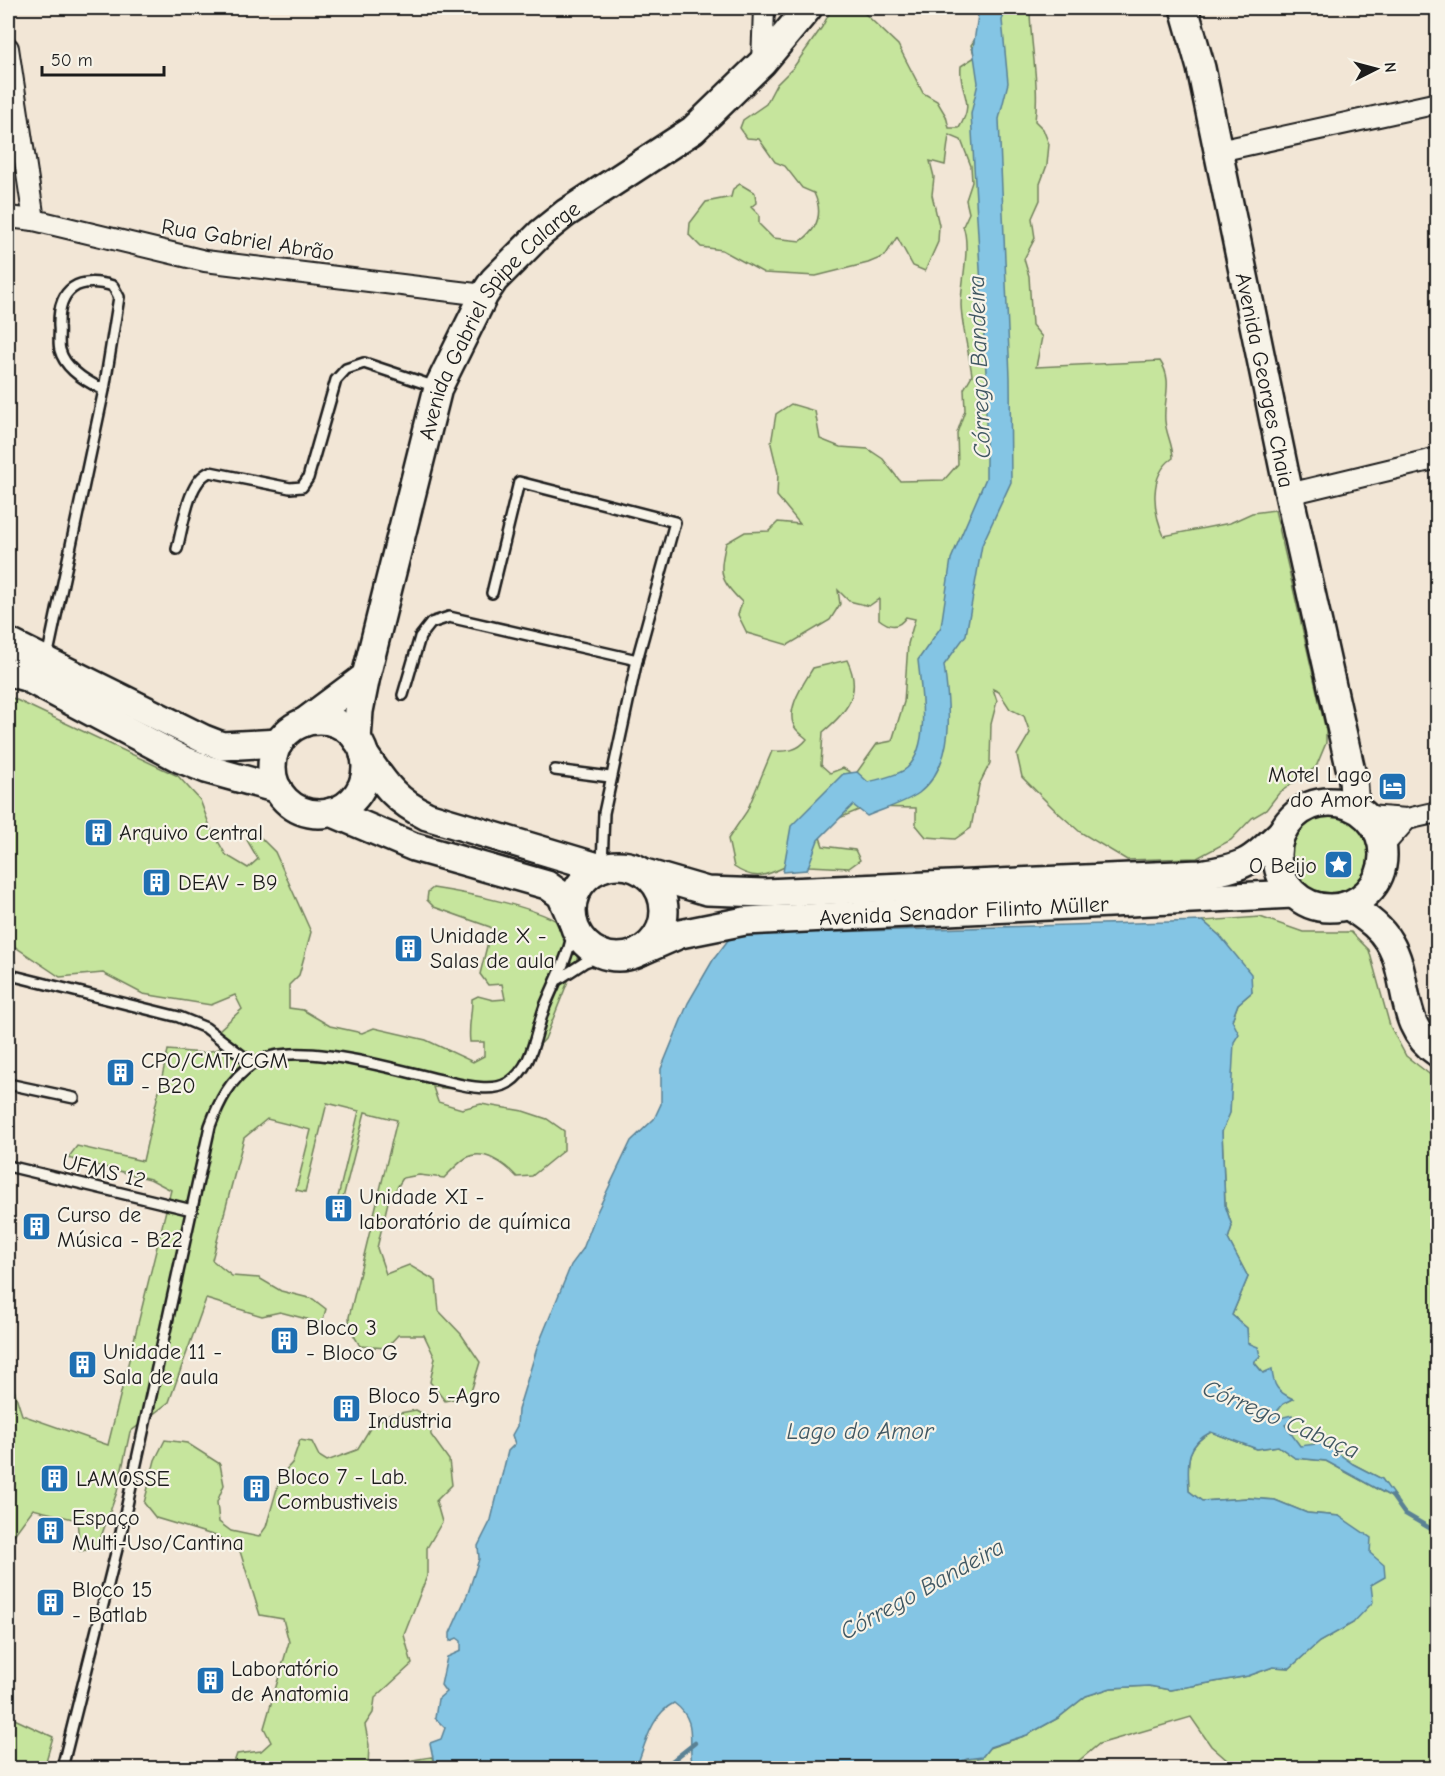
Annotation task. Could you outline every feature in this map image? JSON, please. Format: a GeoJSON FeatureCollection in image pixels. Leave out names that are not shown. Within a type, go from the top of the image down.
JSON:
{"type":"FeatureCollection","features":[{"type":"Feature","properties":{"kind":"main road","name":"Avenida Gabriel Spipe Calarge"},"geometry":{"type":"LineString","coordinates":[[361,747],[359,711],[366,676],[438,388],[484,295],[494,280],[541,233],[566,213],[693,130],[762,63],[808,8]]}},
{"type":"Feature","properties":{"kind":"main road","name":"Avenida Georges Chaia"},"geometry":{"type":"LineString","coordinates":[[1184,8],[1201,68],[1345,752],[1361,812]]}},
{"type":"Feature","properties":{"kind":"main road"},"geometry":{"type":"LineString","coordinates":[[8,642],[213,742],[233,746],[279,742]]}},
{"type":"Feature","properties":{"kind":"main road"},"geometry":{"type":"LineString","coordinates":[[8,672],[26,677],[181,759],[206,769],[278,789]]}},
{"type":"Feature","properties":{"kind":"main road"},"geometry":{"type":"LineString","coordinates":[[361,747],[364,776],[356,796],[345,806],[331,812],[315,814],[300,810],[287,802],[278,789],[273,766],[279,742],[289,730],[303,723],[366,676]]}},
{"type":"Feature","properties":{"kind":"main road"},"geometry":{"type":"LineString","coordinates":[[303,723],[318,720],[333,722],[347,729],[386,787],[404,805],[427,816],[602,868]]}},
{"type":"Feature","properties":{"kind":"main road"},"geometry":{"type":"LineString","coordinates":[[1312,804],[1333,778],[1345,752]]}},
{"type":"Feature","properties":{"kind":"main road"},"geometry":{"type":"LineString","coordinates":[[1334,801],[1361,812],[1378,830],[1383,846],[1379,875],[1372,888],[1348,905],[1319,907],[1293,894],[1283,881],[1278,865],[1277,849],[1281,833],[1299,810],[1312,804],[1334,801]]}},
{"type":"Feature","properties":{"kind":"main road"},"geometry":{"type":"LineString","coordinates":[[331,812],[414,847],[547,885],[561,895],[574,925],[584,942],[604,955],[623,956],[641,951],[653,942],[661,928],[664,913],[662,898],[656,884],[645,873],[631,866],[616,865],[602,868],[589,875],[580,885],[572,912],[574,925]]}},
{"type":"Feature","properties":{"kind":"main road","name":"Avenida Senador Filinto Müller"},"geometry":{"type":"LineString","coordinates":[[645,873],[707,891],[765,893],[1200,873],[1229,869],[1250,862],[1281,833]]}},
{"type":"Feature","properties":{"kind":"main road","name":"Avenida Senador Filinto Müller"},"geometry":{"type":"LineString","coordinates":[[641,951],[680,934],[745,921],[1293,894]]}},
{"type":"Feature","properties":{"kind":"main road"},"geometry":{"type":"LineString","coordinates":[[1348,905],[1382,931],[1391,944],[1411,1021],[1423,1044],[1437,1053]]}},
{"type":"Feature","properties":{"kind":"street"},"geometry":{"type":"LineString","coordinates":[[762,63],[764,8]]}},
{"type":"Feature","properties":{"kind":"street"},"geometry":{"type":"LineString","coordinates":[[8,48],[34,220]]}},
{"type":"Feature","properties":{"kind":"street"},"geometry":{"type":"LineString","coordinates":[[1219,151],[1437,103]]}},
{"type":"Feature","properties":{"kind":"street","name":"Rua Gabriel Abrão"},"geometry":{"type":"LineString","coordinates":[[8,217],[34,220],[205,261],[484,295]]}},
{"type":"Feature","properties":{"kind":"street"},"geometry":{"type":"LineString","coordinates":[[1290,494],[1437,458]]}},
{"type":"Feature","properties":{"kind":"street"},"geometry":{"type":"LineString","coordinates":[[1361,812],[1407,819],[1437,812]]}},
{"type":"Feature","properties":{"kind":"street"},"geometry":{"type":"LineString","coordinates":[[1383,846],[1407,819]]}},
{"type":"Feature","properties":{"kind":"lane"},"geometry":{"type":"LineString","coordinates":[[46,659],[104,390],[119,297],[113,286],[84,282],[69,289],[64,297],[59,320],[60,350],[82,379],[104,390]]}},
{"type":"Feature","properties":{"kind":"lane"},"geometry":{"type":"LineString","coordinates":[[177,549],[194,486],[201,475],[210,472],[290,488],[302,487],[308,478],[336,380],[346,369],[364,363],[438,388]]}},
{"type":"Feature","properties":{"kind":"lane"},"geometry":{"type":"LineString","coordinates":[[492,593],[519,482],[675,522],[637,660],[610,777],[603,822],[602,868]]}},
{"type":"Feature","properties":{"kind":"lane"},"geometry":{"type":"LineString","coordinates":[[403,695],[420,637],[430,622],[449,617],[637,660]]}},
{"type":"Feature","properties":{"kind":"lane"},"geometry":{"type":"LineString","coordinates":[[555,770],[610,777]]}},
{"type":"Feature","properties":{"kind":"lane"},"geometry":{"type":"LineString","coordinates":[[62,1768],[120,1537],[210,1126],[223,1094],[254,1064],[275,1056],[308,1054],[338,1057],[472,1088],[506,1084],[520,1073],[532,1051],[545,1007],[559,979],[574,925]]}},
{"type":"Feature","properties":{"kind":"lane"},"geometry":{"type":"LineString","coordinates":[[559,979],[585,962],[604,955]]}},
{"type":"Feature","properties":{"kind":"lane"},"geometry":{"type":"LineString","coordinates":[[8,960],[10,975],[8,989]]}},
{"type":"Feature","properties":{"kind":"lane"},"geometry":{"type":"LineString","coordinates":[[10,975],[179,1017],[206,1028],[254,1064]]}},
{"type":"Feature","properties":{"kind":"lane"},"geometry":{"type":"LineString","coordinates":[[8,1084],[74,1098]]}},
{"type":"Feature","properties":{"kind":"lane","name":"UFMS 12"},"geometry":{"type":"LineString","coordinates":[[8,1166],[192,1210]]}},
{"type":"Feature","properties":{"kind":"green space"},"geometry":{"type":"Polygon","coordinates":[[[832,8],[859,8],[898,45],[923,93],[937,101],[946,116],[949,128],[959,128],[967,103],[962,84],[961,66],[975,57],[971,45],[996,8],[1030,8],[1036,78],[1035,121],[1043,129],[1049,144],[1047,165],[1040,184],[1040,200],[1032,218],[1035,238],[1024,259],[1029,276],[1032,325],[1042,337],[1036,367],[1160,361],[1167,383],[1165,421],[1173,458],[1165,465],[1156,484],[1155,505],[1164,536],[1230,523],[1252,513],[1275,510],[1326,731],[1326,743],[1316,767],[1279,793],[1266,810],[1252,818],[1231,840],[1197,858],[1127,860],[1080,832],[1022,777],[1017,755],[1030,733],[1024,716],[1010,709],[999,692],[993,689],[997,701],[991,724],[990,763],[979,785],[971,828],[955,839],[926,837],[916,825],[916,808],[866,807],[827,823],[820,837],[823,846],[855,850],[860,860],[849,868],[809,866],[800,860],[759,876],[734,867],[728,839],[747,811],[772,751],[791,750],[800,746],[807,739],[796,729],[792,714],[800,689],[813,668],[847,660],[852,672],[853,692],[850,701],[839,717],[823,732],[821,765],[830,773],[843,768],[855,775],[877,744],[892,741],[904,702],[908,644],[915,619],[906,617],[900,624],[886,624],[879,619],[879,599],[869,606],[849,601],[838,590],[840,604],[830,620],[788,645],[747,633],[738,615],[742,602],[729,588],[723,576],[722,562],[726,543],[745,532],[769,531],[778,522],[800,524],[777,496],[778,473],[771,444],[776,414],[791,404],[815,411],[820,439],[840,447],[868,449],[883,459],[900,481],[944,480],[958,464],[957,433],[965,410],[964,389],[972,375],[961,296],[966,254],[963,226],[969,213],[966,200],[972,182],[971,166],[961,140],[949,135],[945,165],[930,161],[934,177],[932,195],[939,225],[938,242],[925,271],[913,266],[897,237],[885,256],[868,263],[816,276],[764,273],[722,250],[701,247],[689,235],[690,223],[706,202],[731,197],[733,189],[740,184],[755,193],[756,203],[751,207],[759,215],[759,224],[773,238],[801,241],[812,231],[819,213],[814,193],[802,188],[785,166],[775,162],[759,139],[747,138],[740,128],[743,120],[766,104],[776,85],[793,68],[822,27],[832,8]]]}},
{"type":"Feature","properties":{"kind":"green space"},"geometry":{"type":"Polygon","coordinates":[[[8,696],[178,776],[200,800],[211,829],[226,855],[248,868],[258,859],[247,840],[255,832],[275,852],[311,932],[299,975],[289,985],[289,1008],[303,1010],[330,1026],[362,1033],[374,1028],[426,1040],[473,1062],[484,1056],[484,1042],[470,1042],[472,999],[478,996],[493,1000],[505,999],[502,984],[488,985],[480,974],[488,942],[497,933],[490,927],[434,907],[427,900],[428,892],[433,888],[483,897],[539,913],[566,927],[580,951],[545,1039],[505,1082],[482,1092],[433,1087],[438,1102],[462,1109],[481,1104],[523,1111],[547,1119],[564,1131],[564,1150],[532,1176],[517,1177],[493,1159],[473,1155],[460,1162],[444,1178],[419,1175],[403,1178],[388,1202],[377,1248],[386,1274],[409,1265],[436,1281],[439,1311],[461,1334],[480,1362],[470,1395],[445,1401],[430,1382],[435,1358],[424,1335],[398,1335],[386,1348],[360,1346],[350,1329],[349,1317],[397,1120],[365,1112],[342,1202],[337,1201],[359,1111],[327,1103],[305,1192],[296,1190],[311,1130],[267,1119],[244,1138],[212,1260],[232,1276],[259,1278],[281,1291],[313,1299],[326,1309],[322,1323],[280,1312],[262,1316],[206,1299],[169,1402],[130,1432],[117,1492],[97,1548],[80,1551],[77,1520],[33,1509],[8,1543],[8,1371],[22,1415],[108,1445],[171,1190],[150,1179],[68,1158],[77,1146],[143,1161],[168,1050],[203,1053],[226,1047],[218,1031],[242,1009],[235,995],[211,1005],[143,994],[103,973],[60,977],[8,942],[8,696]]]}},
{"type":"Feature","properties":{"kind":"green space"},"geometry":{"type":"Polygon","coordinates":[[[1327,814],[1343,817],[1356,826],[1365,839],[1368,855],[1365,871],[1356,884],[1343,893],[1327,896],[1311,893],[1298,884],[1289,871],[1286,855],[1289,839],[1298,826],[1311,817],[1327,814]]]}},
{"type":"Feature","properties":{"kind":"green space"},"geometry":{"type":"Polygon","coordinates":[[[1260,917],[1303,932],[1351,932],[1369,950],[1390,1026],[1406,1056],[1437,1080],[1437,1768],[1236,1768],[1211,1746],[1191,1717],[1099,1744],[1070,1768],[945,1768],[967,1759],[982,1757],[989,1748],[1027,1735],[1058,1718],[1086,1696],[1111,1688],[1149,1686],[1170,1690],[1248,1676],[1273,1667],[1290,1668],[1319,1642],[1353,1623],[1371,1585],[1370,1553],[1339,1516],[1307,1513],[1275,1500],[1248,1498],[1202,1501],[1189,1491],[1189,1457],[1196,1443],[1211,1432],[1257,1449],[1278,1446],[1295,1458],[1326,1461],[1395,1499],[1382,1479],[1353,1464],[1300,1446],[1275,1414],[1283,1404],[1293,1399],[1279,1392],[1254,1362],[1260,1356],[1248,1343],[1247,1328],[1232,1315],[1248,1277],[1228,1239],[1232,1226],[1225,1205],[1222,1131],[1230,1112],[1232,1020],[1238,1004],[1252,992],[1220,936],[1203,921],[1260,917]]]}},
{"type":"Feature","properties":{"kind":"green space"},"geometry":{"type":"Polygon","coordinates":[[[416,1410],[430,1418],[431,1435],[449,1460],[452,1485],[436,1501],[442,1522],[427,1548],[427,1576],[404,1635],[412,1664],[375,1698],[373,1713],[365,1725],[369,1745],[368,1767],[432,1757],[435,1768],[232,1768],[237,1754],[261,1751],[271,1742],[264,1728],[289,1642],[283,1619],[260,1615],[239,1548],[216,1536],[156,1518],[144,1503],[155,1460],[165,1440],[187,1443],[220,1464],[224,1485],[217,1502],[219,1522],[231,1531],[259,1537],[266,1527],[281,1475],[292,1463],[300,1440],[312,1442],[319,1456],[327,1461],[357,1450],[372,1425],[389,1415],[416,1410]]]}},
{"type":"Feature","properties":{"kind":"green space"},"geometry":{"type":"Polygon","coordinates":[[[8,1716],[53,1737],[44,1768],[8,1768],[8,1716]]]}},
{"type":"Feature","properties":{"kind":"water","name":"Córrego Bandeira"},"geometry":{"type":"Polygon","coordinates":[[[979,8],[1007,8],[1002,20],[1008,83],[999,119],[1010,377],[1011,482],[982,545],[966,635],[944,665],[948,698],[948,733],[945,751],[931,781],[913,797],[867,816],[853,805],[818,840],[807,870],[783,872],[791,826],[843,774],[857,772],[868,782],[899,773],[907,768],[914,758],[919,746],[923,717],[918,660],[941,627],[951,559],[986,478],[986,372],[971,114],[978,83],[973,49],[979,8]]]}},
{"type":"Feature","properties":{"kind":"water","name":"Lago do Amor"},"geometry":{"type":"Polygon","coordinates":[[[1203,921],[1220,936],[1251,974],[1252,992],[1238,1004],[1232,1020],[1239,1034],[1234,1042],[1230,1113],[1222,1132],[1225,1205],[1232,1226],[1228,1239],[1248,1277],[1232,1315],[1247,1328],[1248,1343],[1258,1347],[1260,1356],[1254,1362],[1263,1373],[1272,1369],[1277,1388],[1293,1399],[1283,1404],[1275,1414],[1280,1418],[1292,1415],[1292,1421],[1285,1425],[1300,1446],[1324,1443],[1353,1464],[1382,1479],[1397,1500],[1326,1461],[1295,1458],[1278,1446],[1257,1449],[1211,1432],[1202,1437],[1192,1450],[1188,1464],[1189,1491],[1202,1501],[1248,1498],[1275,1500],[1307,1513],[1339,1516],[1371,1538],[1370,1553],[1384,1565],[1385,1577],[1371,1585],[1373,1602],[1353,1623],[1319,1642],[1290,1668],[1273,1667],[1248,1676],[1170,1690],[1149,1686],[1111,1688],[1086,1696],[1058,1718],[1027,1735],[990,1747],[982,1757],[967,1759],[945,1768],[693,1768],[690,1725],[682,1710],[674,1703],[666,1708],[654,1723],[636,1768],[435,1768],[430,1743],[441,1739],[445,1728],[435,1718],[438,1699],[446,1692],[441,1685],[447,1657],[461,1651],[461,1641],[457,1638],[450,1641],[450,1633],[468,1593],[479,1559],[478,1546],[491,1520],[508,1451],[515,1444],[512,1435],[517,1426],[518,1410],[537,1348],[571,1265],[583,1249],[597,1212],[631,1141],[654,1119],[661,1104],[661,1069],[688,1003],[713,960],[732,935],[1203,921]]]}},
{"type":"Feature","properties":{"kind":"waterway","name":"Córrego Cabaça"},"geometry":{"type":"LineString","coordinates":[[1392,1496],[1404,1513],[1438,1533]]}},
{"type":"Feature","properties":{"kind":"waterway","name":"Córrego Bandeira"},"geometry":{"type":"LineString","coordinates":[[663,1768],[695,1743]]}},
{"type":"Feature","properties":{"kind":"place","name":"Motel Lago do Amor"},"geometry":{"type":"Point","coordinates":[1393,787]}},
{"type":"Feature","properties":{"kind":"place","name":"Arquivo Central"},"geometry":{"type":"Point","coordinates":[98,832]}},
{"type":"Feature","properties":{"kind":"place","name":"O Beijo"},"geometry":{"type":"Point","coordinates":[1338,865]}},
{"type":"Feature","properties":{"kind":"place","name":"DEAV - B9"},"geometry":{"type":"Point","coordinates":[157,882]}},
{"type":"Feature","properties":{"kind":"place","name":"Unidade X - Salas de aula"},"geometry":{"type":"Point","coordinates":[409,948]}},
{"type":"Feature","properties":{"kind":"place","name":"CPO/CMT/CGM - B20"},"geometry":{"type":"Point","coordinates":[120,1073]}},
{"type":"Feature","properties":{"kind":"place","name":"Unidade XI - laboratório de química"},"geometry":{"type":"Point","coordinates":[338,1209]}},
{"type":"Feature","properties":{"kind":"place","name":"Curso de Música - B22"},"geometry":{"type":"Point","coordinates":[36,1227]}},
{"type":"Feature","properties":{"kind":"place","name":"Bloco 3 - Bloco G"},"geometry":{"type":"Point","coordinates":[285,1340]}},
{"type":"Feature","properties":{"kind":"place","name":"Unidade 11 - Sala de aula"},"geometry":{"type":"Point","coordinates":[82,1364]}},
{"type":"Feature","properties":{"kind":"place","name":"Bloco 5 -Agro Industria"},"geometry":{"type":"Point","coordinates":[347,1408]}},
{"type":"Feature","properties":{"kind":"place","name":"LAMOSSE"},"geometry":{"type":"Point","coordinates":[55,1478]}},
{"type":"Feature","properties":{"kind":"place","name":"Bloco 7 - Lab. Combustiveis"},"geometry":{"type":"Point","coordinates":[256,1489]}},
{"type":"Feature","properties":{"kind":"place","name":"Espaço Multi-Uso/Cantina"},"geometry":{"type":"Point","coordinates":[51,1530]}},
{"type":"Feature","properties":{"kind":"place","name":"Bloco 15 - Batlab"},"geometry":{"type":"Point","coordinates":[51,1602]}},
{"type":"Feature","properties":{"kind":"place","name":"Laboratório de Anatomia"},"geometry":{"type":"Point","coordinates":[210,1681]}}]}
